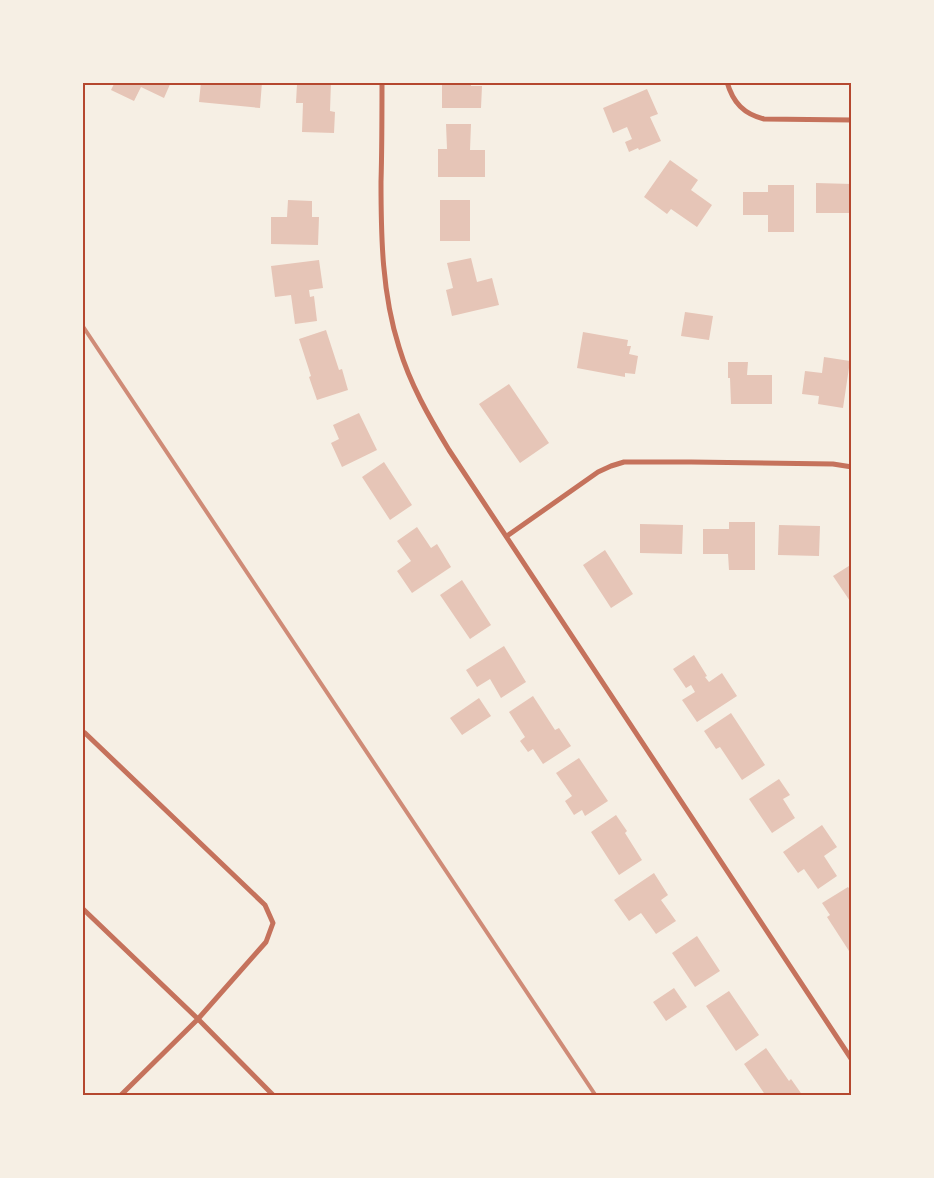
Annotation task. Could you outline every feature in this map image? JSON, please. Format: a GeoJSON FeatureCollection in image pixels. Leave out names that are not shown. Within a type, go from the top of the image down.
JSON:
{"type":"FeatureCollection","features":[{"type":"Feature","properties":{"kind":"street"},"geometry":{"type":"LineString","coordinates":[[382,82],[382,249],[390,315],[398,347],[411,382],[449,450],[852,1060]]}},
{"type":"Feature","properties":{"kind":"street"},"geometry":{"type":"LineString","coordinates":[[727,82],[730,93],[742,108],[753,116],[764,119],[852,120]]}},
{"type":"Feature","properties":{"kind":"street"},"geometry":{"type":"LineString","coordinates":[[507,536],[598,472],[624,462],[833,464],[852,467]]}},
{"type":"Feature","properties":{"kind":"street"},"geometry":{"type":"LineString","coordinates":[[85,733],[264,905],[272,923],[266,942],[198,1019],[120,1096]]}},
{"type":"Feature","properties":{"kind":"street"},"geometry":{"type":"LineString","coordinates":[[82,908],[198,1019],[274,1096]]}},
{"type":"Feature","properties":{"kind":"building"},"geometry":{"type":"Polygon","coordinates":[[[115,82],[171,82],[164,98],[141,87],[134,101],[111,90],[115,82]]]}},
{"type":"Feature","properties":{"kind":"building"},"geometry":{"type":"Polygon","coordinates":[[[201,82],[262,82],[260,108],[199,102],[201,82]]]}},
{"type":"Feature","properties":{"kind":"building"},"geometry":{"type":"Polygon","coordinates":[[[304,82],[331,82],[330,111],[335,112],[334,133],[302,132],[303,103],[296,103],[297,84],[304,84],[304,82]]]}},
{"type":"Feature","properties":{"kind":"building"},"geometry":{"type":"Polygon","coordinates":[[[442,82],[471,82],[471,86],[482,86],[481,108],[442,108],[442,82]]]}},
{"type":"Feature","properties":{"kind":"building"},"geometry":{"type":"Polygon","coordinates":[[[647,89],[658,114],[650,117],[661,141],[629,152],[625,142],[632,139],[627,127],[613,133],[603,108],[647,89]]]}},
{"type":"Feature","properties":{"kind":"building"},"geometry":{"type":"Polygon","coordinates":[[[446,124],[471,124],[470,150],[485,150],[485,177],[438,177],[438,149],[447,149],[446,124]]]}},
{"type":"Feature","properties":{"kind":"building"},"geometry":{"type":"Polygon","coordinates":[[[670,160],[698,180],[691,190],[712,205],[697,227],[671,209],[667,214],[644,197],[670,160]]]}},
{"type":"Feature","properties":{"kind":"building"},"geometry":{"type":"Polygon","coordinates":[[[816,183],[852,184],[852,213],[816,213],[816,183]]]}},
{"type":"Feature","properties":{"kind":"building"},"geometry":{"type":"Polygon","coordinates":[[[768,185],[794,185],[794,232],[768,232],[768,215],[743,215],[743,192],[768,192],[768,185]]]}},
{"type":"Feature","properties":{"kind":"building"},"geometry":{"type":"Polygon","coordinates":[[[288,200],[312,201],[312,217],[319,217],[318,245],[271,244],[271,217],[287,217],[288,200]]]}},
{"type":"Feature","properties":{"kind":"building"},"geometry":{"type":"Polygon","coordinates":[[[440,200],[470,200],[470,241],[440,241],[440,200]]]}},
{"type":"Feature","properties":{"kind":"building"},"geometry":{"type":"Polygon","coordinates":[[[471,258],[477,282],[492,278],[499,305],[452,316],[446,290],[453,288],[447,263],[471,258]]]}},
{"type":"Feature","properties":{"kind":"building"},"geometry":{"type":"Polygon","coordinates":[[[319,260],[323,288],[309,290],[310,297],[314,296],[317,321],[295,324],[291,295],[275,297],[271,266],[319,260]]]}},
{"type":"Feature","properties":{"kind":"building"},"geometry":{"type":"Polygon","coordinates":[[[685,312],[713,316],[709,340],[681,336],[685,312]]]}},
{"type":"Feature","properties":{"kind":"building"},"geometry":{"type":"Polygon","coordinates":[[[326,330],[339,370],[342,369],[348,390],[317,400],[299,339],[326,330]]]}},
{"type":"Feature","properties":{"kind":"building"},"geometry":{"type":"Polygon","coordinates":[[[583,332],[628,340],[627,346],[631,346],[629,354],[638,356],[635,374],[625,373],[625,377],[577,368],[583,332]]]}},
{"type":"Feature","properties":{"kind":"building"},"geometry":{"type":"Polygon","coordinates":[[[824,357],[850,361],[843,408],[818,404],[819,396],[802,394],[805,371],[822,373],[824,357]]]}},
{"type":"Feature","properties":{"kind":"building"},"geometry":{"type":"Polygon","coordinates":[[[728,362],[748,362],[747,375],[772,375],[772,404],[731,404],[728,362]]]}},
{"type":"Feature","properties":{"kind":"building"},"geometry":{"type":"Polygon","coordinates":[[[509,384],[549,443],[520,463],[479,404],[509,384]]]}},
{"type":"Feature","properties":{"kind":"building"},"geometry":{"type":"Polygon","coordinates":[[[359,413],[377,450],[342,467],[331,443],[339,439],[333,425],[359,413]]]}},
{"type":"Feature","properties":{"kind":"building"},"geometry":{"type":"Polygon","coordinates":[[[384,462],[412,505],[390,520],[362,477],[384,462]]]}},
{"type":"Feature","properties":{"kind":"building"},"geometry":{"type":"Polygon","coordinates":[[[729,522],[755,522],[755,570],[729,570],[728,554],[703,554],[703,529],[729,529],[729,522]]]}},
{"type":"Feature","properties":{"kind":"building"},"geometry":{"type":"Polygon","coordinates":[[[640,524],[683,525],[682,554],[640,553],[640,524]]]}},
{"type":"Feature","properties":{"kind":"building"},"geometry":{"type":"Polygon","coordinates":[[[779,525],[820,526],[819,556],[778,555],[779,525]]]}},
{"type":"Feature","properties":{"kind":"building"},"geometry":{"type":"Polygon","coordinates":[[[417,527],[431,548],[437,544],[451,567],[412,593],[397,571],[411,561],[397,541],[417,527]]]}},
{"type":"Feature","properties":{"kind":"building"},"geometry":{"type":"Polygon","coordinates":[[[605,550],[633,594],[611,608],[583,565],[605,550]]]}},
{"type":"Feature","properties":{"kind":"building"},"geometry":{"type":"Polygon","coordinates":[[[852,564],[852,604],[833,576],[852,564]]]}},
{"type":"Feature","properties":{"kind":"building"},"geometry":{"type":"Polygon","coordinates":[[[462,580],[491,625],[470,639],[440,595],[462,580]]]}},
{"type":"Feature","properties":{"kind":"building"},"geometry":{"type":"Polygon","coordinates":[[[504,646],[526,682],[501,698],[490,679],[477,687],[466,670],[504,646]]]}},
{"type":"Feature","properties":{"kind":"building"},"geometry":{"type":"Polygon","coordinates":[[[694,655],[709,682],[722,673],[737,696],[697,722],[682,700],[695,692],[691,685],[686,688],[673,669],[694,655]]]}},
{"type":"Feature","properties":{"kind":"building"},"geometry":{"type":"Polygon","coordinates":[[[533,696],[555,730],[559,728],[571,746],[543,764],[533,749],[528,752],[520,741],[525,737],[509,712],[533,696]]]}},
{"type":"Feature","properties":{"kind":"building"},"geometry":{"type":"Polygon","coordinates":[[[479,698],[491,716],[462,735],[450,718],[479,698]]]}},
{"type":"Feature","properties":{"kind":"building"},"geometry":{"type":"Polygon","coordinates":[[[731,713],[765,765],[742,780],[720,747],[716,749],[704,731],[731,713]]]}},
{"type":"Feature","properties":{"kind":"building"},"geometry":{"type":"Polygon","coordinates":[[[579,758],[608,801],[585,816],[582,810],[574,815],[565,801],[572,796],[556,773],[579,758]]]}},
{"type":"Feature","properties":{"kind":"building"},"geometry":{"type":"Polygon","coordinates":[[[779,779],[790,795],[783,799],[795,818],[772,833],[749,799],[779,779]]]}},
{"type":"Feature","properties":{"kind":"building"},"geometry":{"type":"Polygon","coordinates":[[[616,815],[627,831],[625,833],[642,860],[619,875],[591,832],[616,815]]]}},
{"type":"Feature","properties":{"kind":"building"},"geometry":{"type":"Polygon","coordinates":[[[822,825],[837,847],[824,856],[837,876],[818,889],[804,869],[798,873],[783,852],[822,825]]]}},
{"type":"Feature","properties":{"kind":"building"},"geometry":{"type":"Polygon","coordinates":[[[654,873],[668,895],[661,900],[676,921],[656,934],[641,913],[629,921],[614,900],[654,873]]]}},
{"type":"Feature","properties":{"kind":"building"},"geometry":{"type":"Polygon","coordinates":[[[848,887],[852,892],[852,950],[849,951],[827,917],[830,915],[822,903],[848,887]]]}},
{"type":"Feature","properties":{"kind":"building"},"geometry":{"type":"Polygon","coordinates":[[[697,936],[720,971],[695,987],[672,953],[697,936]]]}},
{"type":"Feature","properties":{"kind":"building"},"geometry":{"type":"Polygon","coordinates":[[[674,988],[687,1007],[666,1021],[653,1002],[674,988]]]}},
{"type":"Feature","properties":{"kind":"building"},"geometry":{"type":"Polygon","coordinates":[[[729,991],[759,1035],[736,1051],[706,1006],[729,991]]]}},
{"type":"Feature","properties":{"kind":"building"},"geometry":{"type":"Polygon","coordinates":[[[766,1048],[789,1081],[791,1079],[803,1096],[766,1096],[744,1064],[766,1048]]]}},
{"type":"Feature","properties":{"kind":"railway"},"geometry":{"type":"LineString","coordinates":[[82,325],[596,1096]]}}]}
